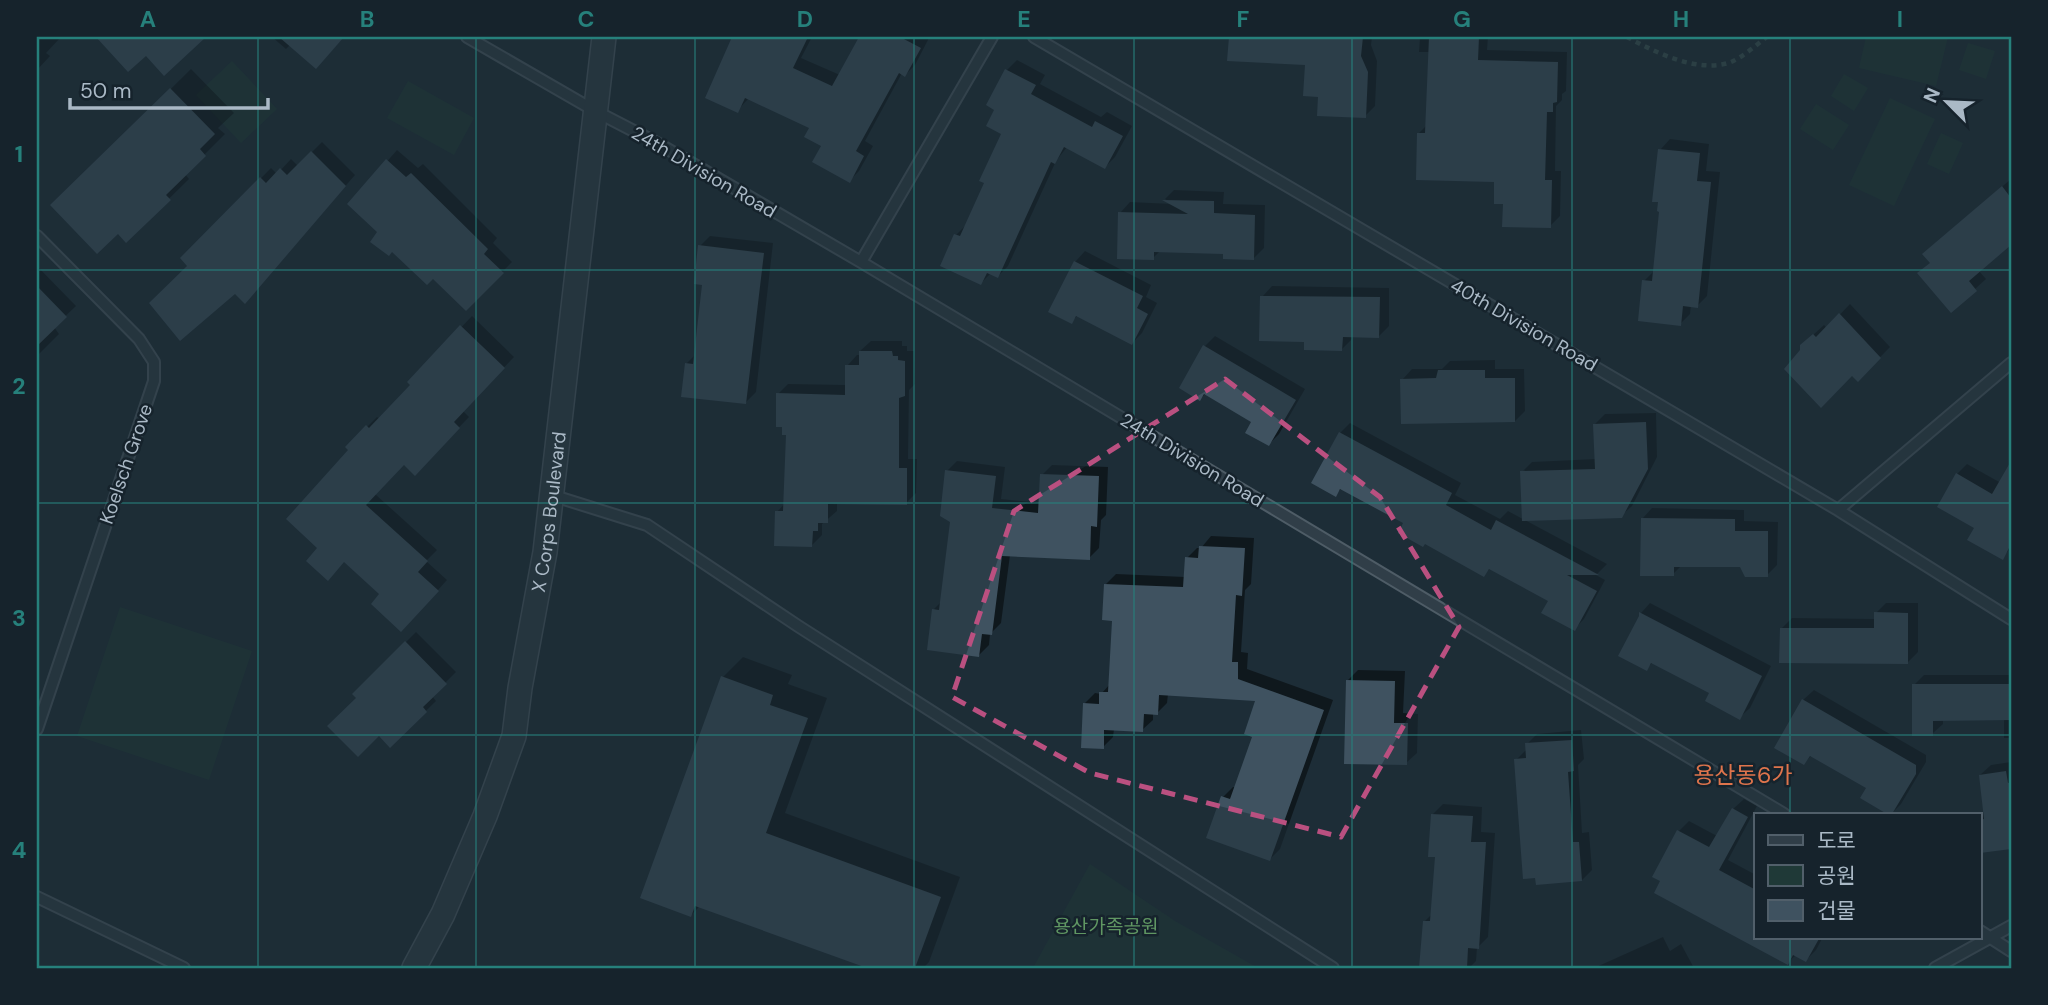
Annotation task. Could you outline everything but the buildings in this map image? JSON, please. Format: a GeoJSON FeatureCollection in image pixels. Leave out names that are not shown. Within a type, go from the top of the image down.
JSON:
{"type":"FeatureCollection","features":[{"type":"Feature","properties":{"kind":"street","name":"X Corps Boulevard"},"geometry":{"type":"LineString","coordinates":[[414,968],[443,914],[485,816],[514,736],[545,552],[604,37]]}},
{"type":"Feature","properties":{"kind":"lane","name":"24th Division Road"},"geometry":{"type":"LineString","coordinates":[[467,37],[597,112],[659,144],[861,262],[1782,813]]}},
{"type":"Feature","properties":{"kind":"lane"},"geometry":{"type":"LineString","coordinates":[[861,262],[992,37]]}},
{"type":"Feature","properties":{"kind":"lane","name":"40th Division Road"},"geometry":{"type":"LineString","coordinates":[[1034,37],[1838,510],[2011,618]]}},
{"type":"Feature","properties":{"kind":"lane","name":"Koelsch Grove"},"geometry":{"type":"LineString","coordinates":[[37,236],[139,339],[154,362],[154,381],[37,729]]}},
{"type":"Feature","properties":{"kind":"lane"},"geometry":{"type":"LineString","coordinates":[[1838,510],[2011,363]]}},
{"type":"Feature","properties":{"kind":"lane"},"geometry":{"type":"LineString","coordinates":[[551,495],[647,525],[798,626],[1333,968]]}},
{"type":"Feature","properties":{"kind":"lane"},"geometry":{"type":"LineString","coordinates":[[37,897],[184,968]]}},
{"type":"Feature","properties":{"kind":"lane"},"geometry":{"type":"LineString","coordinates":[[1935,968],[2011,926]]}},
{"type":"Feature","properties":{"kind":"lane"},"geometry":{"type":"LineString","coordinates":[[1982,932],[2011,951]]}},
{"type":"Feature","properties":{"kind":"path"},"geometry":{"type":"LineString","coordinates":[[1627,37],[1650,50],[1705,65],[1731,62],[1767,37]]}},
{"type":"Feature","properties":{"kind":"highlighted area"},"geometry":{"type":"Polygon","coordinates":[[[1225,379],[1380,497],[1459,627],[1341,837],[1090,773],[952,697],[1014,511],[1225,379]]]}},
{"type":"Feature","properties":{"kind":"green space"},"geometry":{"type":"Polygon","coordinates":[[[1866,37],[1948,37],[1936,86],[1859,68],[1866,37]]]}},
{"type":"Feature","properties":{"kind":"green space"},"geometry":{"type":"Polygon","coordinates":[[[1968,43],[1995,51],[1986,79],[1959,70],[1968,43]]]}},
{"type":"Feature","properties":{"kind":"green space"},"geometry":{"type":"Polygon","coordinates":[[[232,61],[277,109],[241,143],[196,95],[232,61]]]}},
{"type":"Feature","properties":{"kind":"green space"},"geometry":{"type":"Polygon","coordinates":[[[1844,74],[1868,88],[1854,111],[1831,96],[1844,74]]]}},
{"type":"Feature","properties":{"kind":"green space"},"geometry":{"type":"Polygon","coordinates":[[[408,81],[474,118],[454,155],[387,118],[408,81]]]}},
{"type":"Feature","properties":{"kind":"green space"},"geometry":{"type":"Polygon","coordinates":[[[1890,98],[1935,119],[1894,206],[1849,185],[1890,98]]]}},
{"type":"Feature","properties":{"kind":"green space"},"geometry":{"type":"Polygon","coordinates":[[[1816,104],[1849,125],[1833,150],[1800,129],[1816,104]]]}},
{"type":"Feature","properties":{"kind":"green space"},"geometry":{"type":"Polygon","coordinates":[[[1941,133],[1963,143],[1949,174],[1927,164],[1941,133]]]}},
{"type":"Feature","properties":{"kind":"green space"},"geometry":{"type":"Polygon","coordinates":[[[120,607],[252,651],[209,780],[77,736],[120,607]]]}},
{"type":"Feature","properties":{"kind":"green space","name":"용산가족공원"},"geometry":{"type":"Polygon","coordinates":[[[1090,864],[1175,921],[1258,968],[1033,968],[1090,864]]]}},
{"type":"Feature","properties":{"kind":"district","name":"용산동6가"},"geometry":{"type":"Point","coordinates":[1743,775]}}]}
